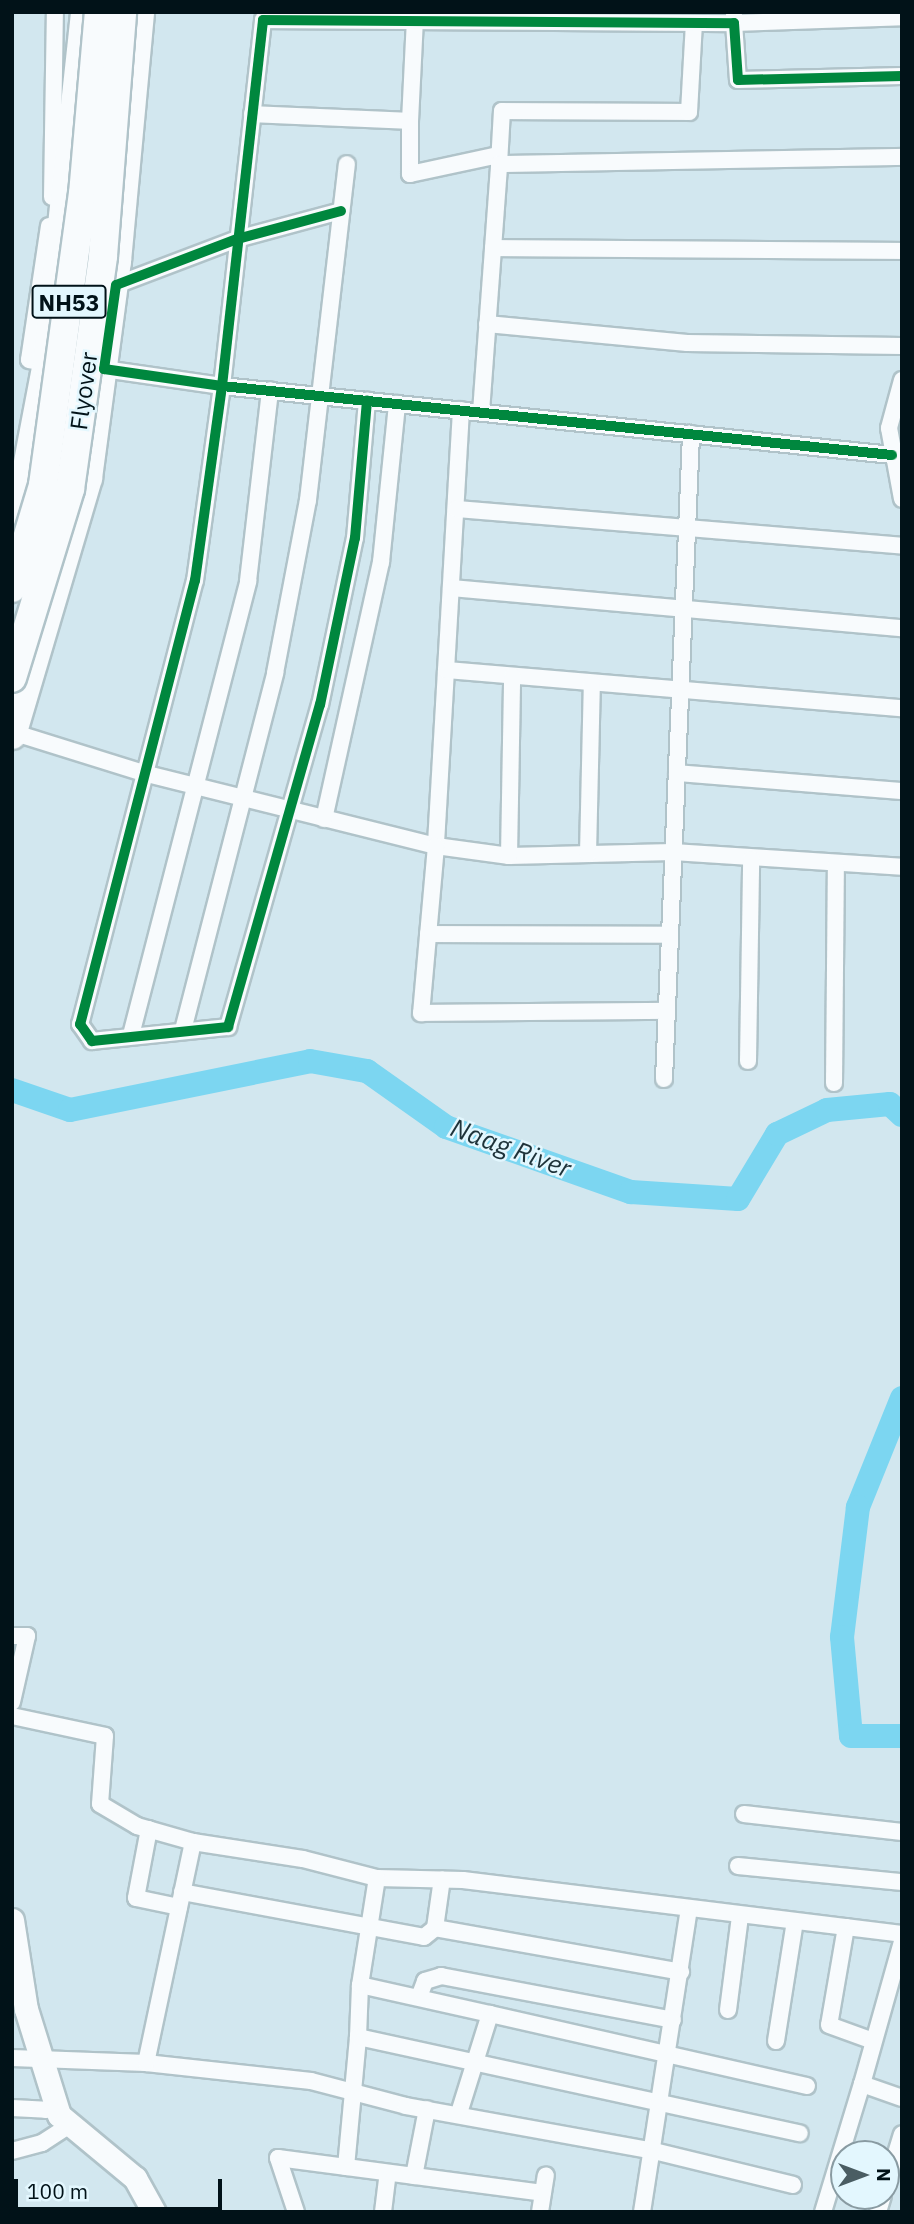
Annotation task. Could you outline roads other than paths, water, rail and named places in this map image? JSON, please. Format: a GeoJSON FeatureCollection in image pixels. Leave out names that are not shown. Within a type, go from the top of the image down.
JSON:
{"type":"FeatureCollection","features":[{"type":"Feature","properties":{"kind":"highway","name":"NH53"},"geometry":{"type":"LineString","coordinates":[[12,546],[47,363],[85,12]]}},
{"type":"Feature","properties":{"kind":"highway","name":"Flyover"},"geometry":{"type":"LineString","coordinates":[[12,588],[43,485],[83,194],[99,12]]}},
{"type":"Feature","properties":{"kind":"highway","name":"Flyover"},"geometry":{"type":"LineString","coordinates":[[12,678],[70,489],[103,256],[122,12]]}},
{"type":"Feature","properties":{"kind":"highway","name":"NH53"},"geometry":{"type":"LineString","coordinates":[[13,733],[88,478],[104,369],[140,12]]}},
{"type":"Feature","properties":{"kind":"highway"},"geometry":{"type":"LineString","coordinates":[[76,100],[130,104]]}},
{"type":"Feature","properties":{"kind":"street"},"geometry":{"type":"LineString","coordinates":[[55,12],[52,201],[29,360],[222,386],[892,455]]}},
{"type":"Feature","properties":{"kind":"street"},"geometry":{"type":"LineString","coordinates":[[368,401],[355,538],[320,705],[287,811],[228,1027],[92,1041],[80,1024],[147,774],[195,580],[222,386],[263,20],[694,23],[734,18],[902,17]]}},
{"type":"Feature","properties":{"kind":"street"},"geometry":{"type":"LineString","coordinates":[[734,18],[738,80],[902,76]]}},
{"type":"Feature","properties":{"kind":"street"},"geometry":{"type":"LineString","coordinates":[[415,19],[410,174],[499,160],[902,157]]}},
{"type":"Feature","properties":{"kind":"street"},"geometry":{"type":"LineString","coordinates":[[481,412],[502,111],[689,112],[694,23]]}},
{"type":"Feature","properties":{"kind":"street"},"geometry":{"type":"LineString","coordinates":[[252,114],[410,121]]}},
{"type":"Feature","properties":{"kind":"street"},"geometry":{"type":"LineString","coordinates":[[183,1030],[275,673],[308,500],[347,163]]}},
{"type":"Feature","properties":{"kind":"street"},"geometry":{"type":"LineString","coordinates":[[104,369],[116,285],[237,239],[341,211]]}},
{"type":"Feature","properties":{"kind":"street"},"geometry":{"type":"LineString","coordinates":[[493,248],[902,251]]}},
{"type":"Feature","properties":{"kind":"street"},"geometry":{"type":"LineString","coordinates":[[487,324],[687,342],[902,346]]}},
{"type":"Feature","properties":{"kind":"street"},"geometry":{"type":"LineString","coordinates":[[902,380],[889,428],[902,499]]}},
{"type":"Feature","properties":{"kind":"street"},"geometry":{"type":"LineString","coordinates":[[131,1035],[248,581],[270,390]]}},
{"type":"Feature","properties":{"kind":"street"},"geometry":{"type":"LineString","coordinates":[[324,819],[381,562],[397,404]]}},
{"type":"Feature","properties":{"kind":"street"},"geometry":{"type":"LineString","coordinates":[[461,410],[436,846],[421,1013],[667,1011]]}},
{"type":"Feature","properties":{"kind":"street"},"geometry":{"type":"LineString","coordinates":[[664,1079],[691,434]]}},
{"type":"Feature","properties":{"kind":"street"},"geometry":{"type":"LineString","coordinates":[[456,509],[687,526],[902,547]]}},
{"type":"Feature","properties":{"kind":"street"},"geometry":{"type":"LineString","coordinates":[[451,588],[902,628]]}},
{"type":"Feature","properties":{"kind":"street"},"geometry":{"type":"LineString","coordinates":[[446,670],[902,708]]}},
{"type":"Feature","properties":{"kind":"street"},"geometry":{"type":"LineString","coordinates":[[509,856],[512,676]]}},
{"type":"Feature","properties":{"kind":"street"},"geometry":{"type":"LineString","coordinates":[[588,854],[592,683]]}},
{"type":"Feature","properties":{"kind":"street"},"geometry":{"type":"LineString","coordinates":[[13,733],[147,774],[436,846],[509,856],[673,852],[836,866],[902,867]]}},
{"type":"Feature","properties":{"kind":"street"},"geometry":{"type":"LineString","coordinates":[[677,773],[902,791]]}},
{"type":"Feature","properties":{"kind":"street"},"geometry":{"type":"LineString","coordinates":[[748,1061],[751,859]]}},
{"type":"Feature","properties":{"kind":"street"},"geometry":{"type":"LineString","coordinates":[[834,1083],[836,866]]}},
{"type":"Feature","properties":{"kind":"street"},"geometry":{"type":"LineString","coordinates":[[428,934],[670,935]]}},
{"type":"Feature","properties":{"kind":"street"},"geometry":{"type":"LineString","coordinates":[[12,1636],[27,1636],[12,1702]]}},
{"type":"Feature","properties":{"kind":"street"},"geometry":{"type":"LineString","coordinates":[[12,1716],[105,1736],[100,1804],[149,1829],[193,1842],[303,1859],[377,1878],[442,1879],[902,1934]]}},
{"type":"Feature","properties":{"kind":"street"},"geometry":{"type":"LineString","coordinates":[[744,1814],[902,1832]]}},
{"type":"Feature","properties":{"kind":"street"},"geometry":{"type":"LineString","coordinates":[[149,1829],[136,1898],[181,1899],[424,1937],[435,1928],[442,1879]]}},
{"type":"Feature","properties":{"kind":"street"},"geometry":{"type":"LineString","coordinates":[[146,2063],[193,1842]]}},
{"type":"Feature","properties":{"kind":"street"},"geometry":{"type":"LineString","coordinates":[[737,1866],[902,1882]]}},
{"type":"Feature","properties":{"kind":"street"},"geometry":{"type":"LineString","coordinates":[[346,2167],[356,2092],[360,1985],[377,1878]]}},
{"type":"Feature","properties":{"kind":"street"},"geometry":{"type":"LineString","coordinates":[[642,2212],[654,2151],[689,1910]]}},
{"type":"Feature","properties":{"kind":"street"},"geometry":{"type":"LineString","coordinates":[[728,2010],[740,1916]]}},
{"type":"Feature","properties":{"kind":"street"},"geometry":{"type":"LineString","coordinates":[[12,1920],[26,2008],[59,2115],[73,2123],[135,2178],[154,2212]]}},
{"type":"Feature","properties":{"kind":"street"},"geometry":{"type":"LineString","coordinates":[[776,2041],[794,1921]]}},
{"type":"Feature","properties":{"kind":"street"},"geometry":{"type":"LineString","coordinates":[[846,1927],[829,2025],[873,2041]]}},
{"type":"Feature","properties":{"kind":"street"},"geometry":{"type":"LineString","coordinates":[[435,1928],[681,1972]]}},
{"type":"Feature","properties":{"kind":"street"},"geometry":{"type":"LineString","coordinates":[[823,2212],[902,1942]]}},
{"type":"Feature","properties":{"kind":"street"},"geometry":{"type":"LineString","coordinates":[[419,1997],[425,1981],[441,1976],[673,2020]]}},
{"type":"Feature","properties":{"kind":"street"},"geometry":{"type":"LineString","coordinates":[[360,1985],[807,2087]]}},
{"type":"Feature","properties":{"kind":"street"},"geometry":{"type":"LineString","coordinates":[[459,2113],[490,2014]]}},
{"type":"Feature","properties":{"kind":"street"},"geometry":{"type":"LineString","coordinates":[[358,2037],[800,2133]]}},
{"type":"Feature","properties":{"kind":"street"},"geometry":{"type":"LineString","coordinates":[[12,2058],[146,2063],[297,2079],[426,2109],[654,2151],[793,2185]]}},
{"type":"Feature","properties":{"kind":"street"},"geometry":{"type":"LineString","coordinates":[[862,2084],[902,2098]]}},
{"type":"Feature","properties":{"kind":"street"},"geometry":{"type":"LineString","coordinates":[[12,2108],[46,2110],[55,2103]]}},
{"type":"Feature","properties":{"kind":"street"},"geometry":{"type":"LineString","coordinates":[[414,2176],[426,2109]]}},
{"type":"Feature","properties":{"kind":"street"},"geometry":{"type":"LineString","coordinates":[[12,2151],[42,2143],[73,2123]]}},
{"type":"Feature","properties":{"kind":"street"},"geometry":{"type":"LineString","coordinates":[[296,2212],[278,2158],[543,2193]]}},
{"type":"Feature","properties":{"kind":"street"},"geometry":{"type":"LineString","coordinates":[[383,2212],[388,2173]]}},
{"type":"Feature","properties":{"kind":"street"},"geometry":{"type":"LineString","coordinates":[[540,2212],[546,2175]]}},
{"type":"Feature","properties":{"kind":"waterway","name":"Naag River"},"geometry":{"type":"LineString","coordinates":[[12,1090],[70,1110],[310,1061],[367,1071],[446,1127],[631,1192],[738,1199],[777,1134],[827,1110],[890,1104],[902,1115]]}},
{"type":"Feature","properties":{"kind":"waterway","name":"Naag River"},"geometry":{"type":"LineString","coordinates":[[902,1398],[858,1507],[842,1637],[851,1736],[902,1736]]}}]}
